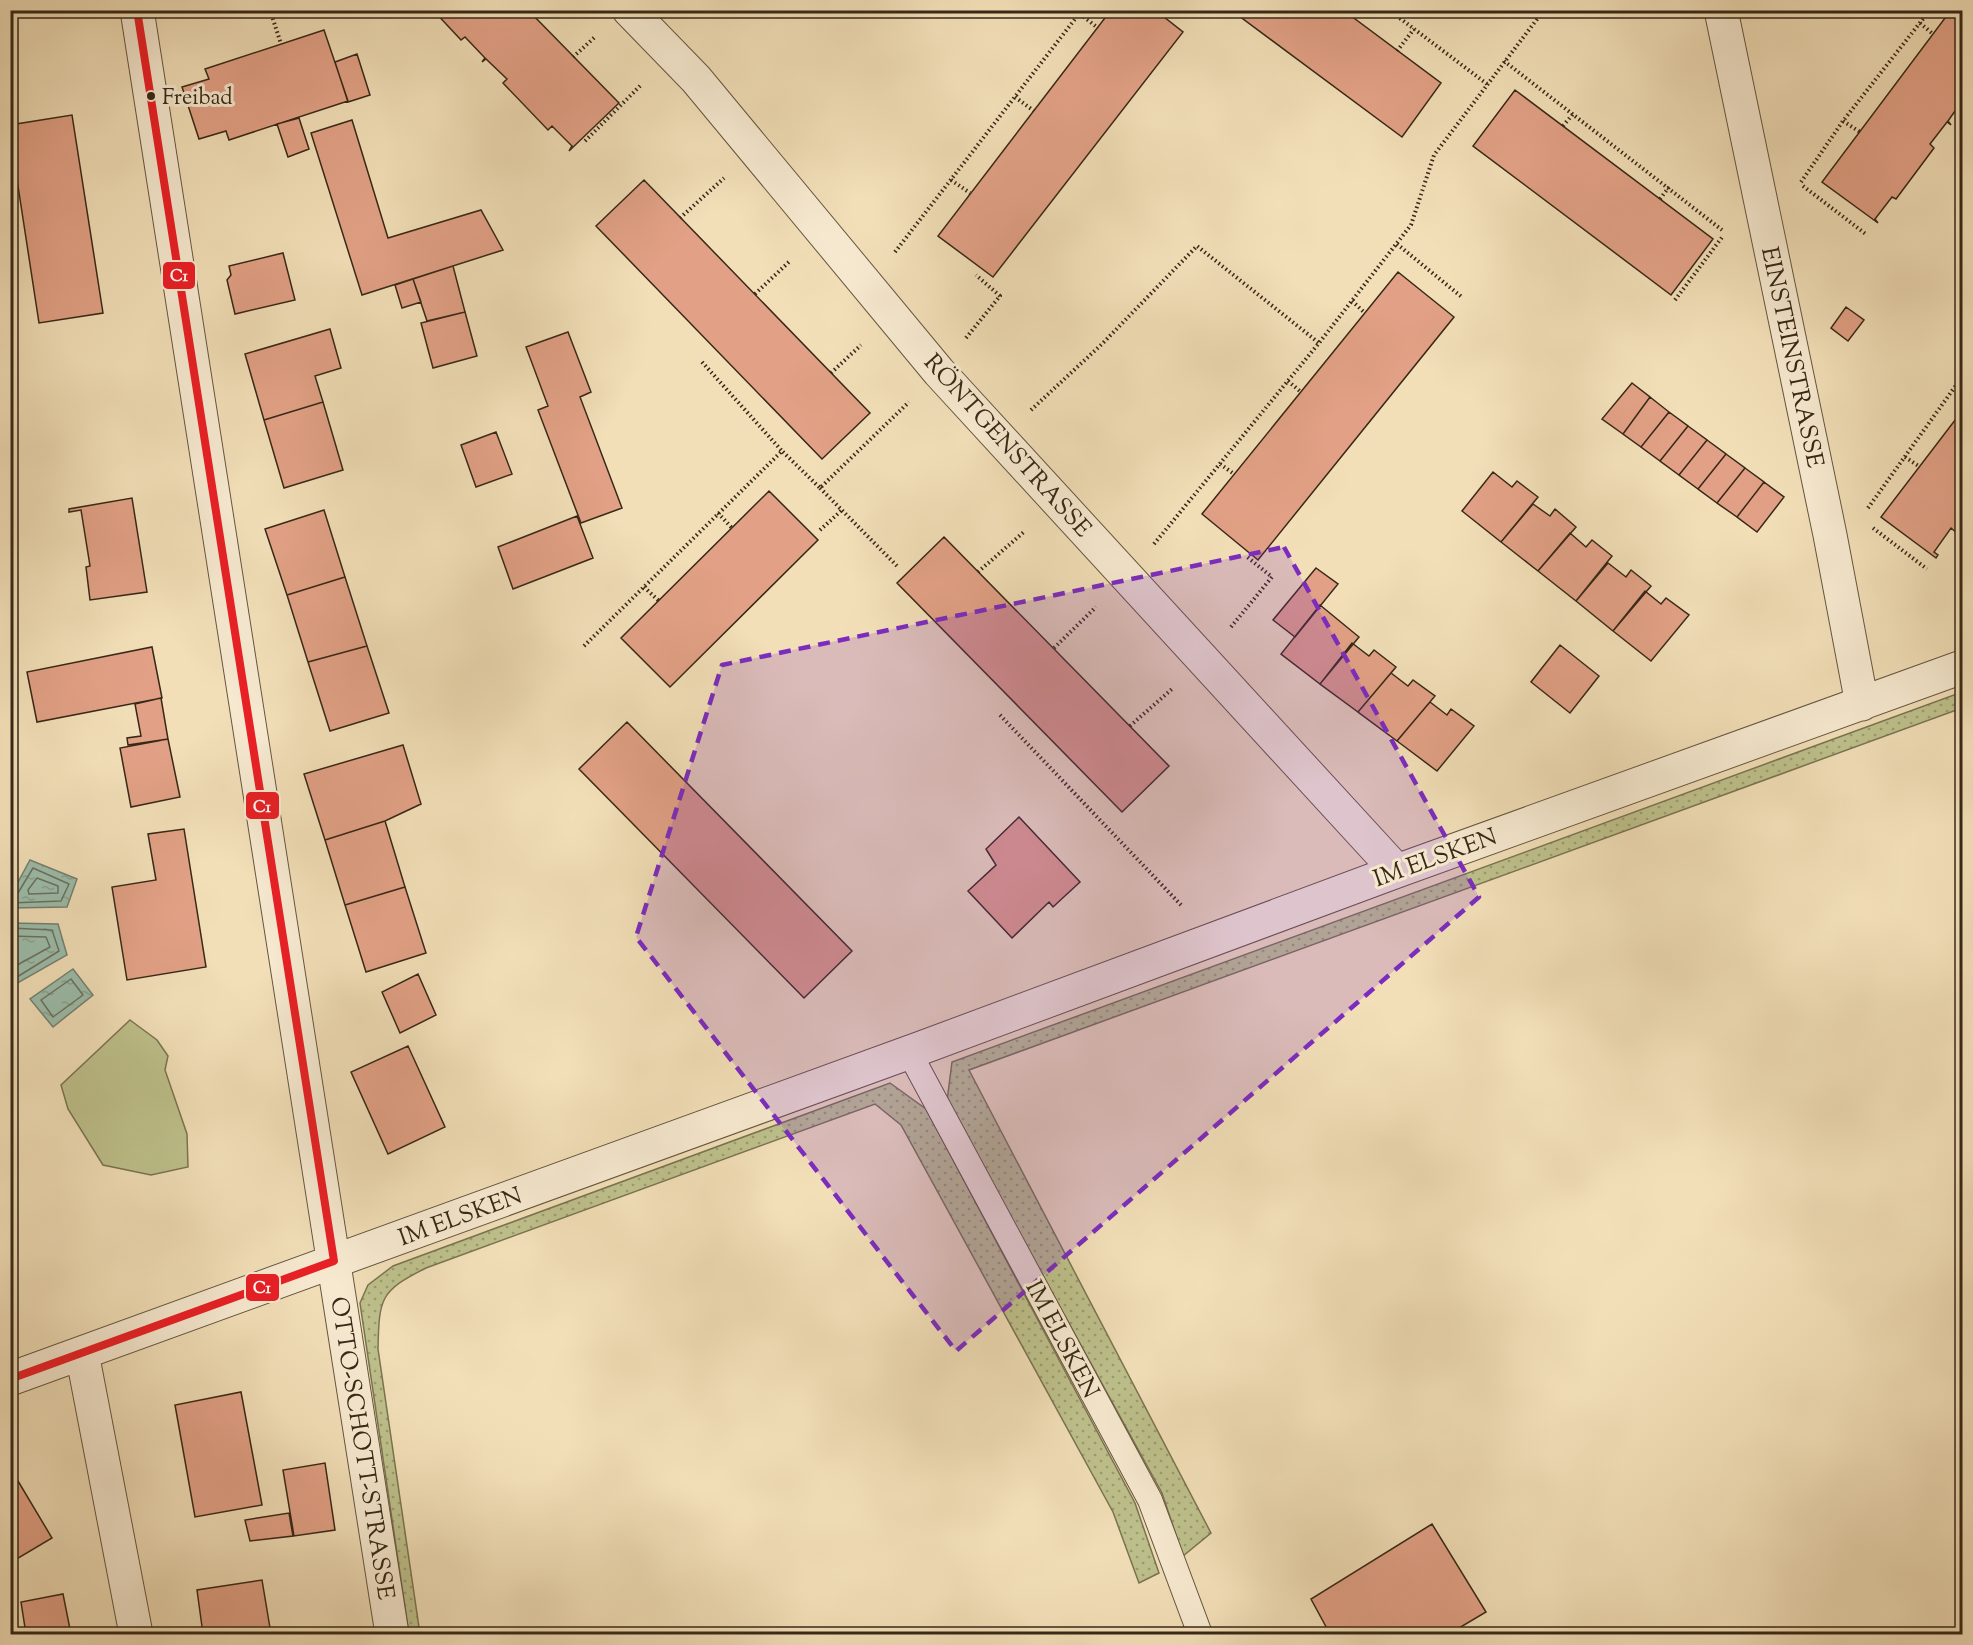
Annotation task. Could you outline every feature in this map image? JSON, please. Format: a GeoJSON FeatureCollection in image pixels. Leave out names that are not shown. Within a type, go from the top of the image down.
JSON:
{"type":"FeatureCollection","features":[{"type":"Feature","properties":{"kind":"street","name":"OTTO-SCHOTT-STRASSE"},"geometry":{"type":"LineString","coordinates":[[137,10],[392,1635]]}},
{"type":"Feature","properties":{"kind":"street","name":"RÖNTGENSTRASSE"},"geometry":{"type":"LineString","coordinates":[[629,10],[672,52],[939,372],[1397,871]]}},
{"type":"Feature","properties":{"kind":"street","name":"EINSTEINSTRASSE"},"geometry":{"type":"LineString","coordinates":[[1721,10],[1830,535],[1862,704]]}},
{"type":"Feature","properties":{"kind":"street","name":"IM ELSKEN"},"geometry":{"type":"LineString","coordinates":[[10,1379],[909,1052],[1397,871],[1962,667]]}},
{"type":"Feature","properties":{"kind":"street"},"geometry":{"type":"LineString","coordinates":[[82,1353],[136,1635]]}},
{"type":"Feature","properties":{"kind":"lane","name":"IM ELSKEN"},"geometry":{"type":"LineString","coordinates":[[909,1052],[1149,1500],[1200,1635]]}},
{"type":"Feature","properties":{"kind":"path"},"geometry":{"type":"LineString","coordinates":[[10,16],[44,10]]}},
{"type":"Feature","properties":{"kind":"path"},"geometry":{"type":"LineString","coordinates":[[270,10],[281,44]]}},
{"type":"Feature","properties":{"kind":"path"},"geometry":{"type":"LineString","coordinates":[[1389,10],[1487,84]]}},
{"type":"Feature","properties":{"kind":"path"},"geometry":{"type":"LineString","coordinates":[[1054,648],[1127,576],[1319,343],[1397,244],[1411,225],[1434,155],[1544,10]]}},
{"type":"Feature","properties":{"kind":"path"},"geometry":{"type":"LineString","coordinates":[[1867,235],[1800,184],[1843,121],[1930,10]]}},
{"type":"Feature","properties":{"kind":"path"},"geometry":{"type":"LineString","coordinates":[[868,286],[1081,12],[1098,28]]}},
{"type":"Feature","properties":{"kind":"path"},"geometry":{"type":"LineString","coordinates":[[1920,23],[1933,34]]}},
{"type":"Feature","properties":{"kind":"path"},"geometry":{"type":"LineString","coordinates":[[1397,51],[1414,29]]}},
{"type":"Feature","properties":{"kind":"path"},"geometry":{"type":"LineString","coordinates":[[585,141],[672,52]]}},
{"type":"Feature","properties":{"kind":"path"},"geometry":{"type":"LineString","coordinates":[[1504,61],[1670,187],[1725,232]]}},
{"type":"Feature","properties":{"kind":"path"},"geometry":{"type":"LineString","coordinates":[[1015,97],[1034,111]]}},
{"type":"Feature","properties":{"kind":"path"},"geometry":{"type":"LineString","coordinates":[[1563,126],[1574,114]]}},
{"type":"Feature","properties":{"kind":"path"},"geometry":{"type":"LineString","coordinates":[[1843,121],[1860,132]]}},
{"type":"Feature","properties":{"kind":"path"},"geometry":{"type":"LineString","coordinates":[[680,218],[755,150]]}},
{"type":"Feature","properties":{"kind":"path"},"geometry":{"type":"LineString","coordinates":[[951,180],[970,193]]}},
{"type":"Feature","properties":{"kind":"path"},"geometry":{"type":"LineString","coordinates":[[1660,199],[1670,187]]}},
{"type":"Feature","properties":{"kind":"path"},"geometry":{"type":"LineString","coordinates":[[1675,300],[1725,232],[1748,209],[1761,203]]}},
{"type":"Feature","properties":{"kind":"path"},"geometry":{"type":"LineString","coordinates":[[1397,244],[1463,298]]}},
{"type":"Feature","properties":{"kind":"path"},"geometry":{"type":"LineString","coordinates":[[1001,438],[1102,344],[1197,246],[1319,343]]}},
{"type":"Feature","properties":{"kind":"path"},"geometry":{"type":"LineString","coordinates":[[820,488],[939,372],[1000,296],[976,275]]}},
{"type":"Feature","properties":{"kind":"path"},"geometry":{"type":"LineString","coordinates":[[1352,301],[1365,313]]}},
{"type":"Feature","properties":{"kind":"path"},"geometry":{"type":"LineString","coordinates":[[702,363],[782,450],[899,568]]}},
{"type":"Feature","properties":{"kind":"path"},"geometry":{"type":"LineString","coordinates":[[1830,535],[1851,528],[1860,519],[1962,377]]}},
{"type":"Feature","properties":{"kind":"path"},"geometry":{"type":"LineString","coordinates":[[1288,381],[1301,392]]}},
{"type":"Feature","properties":{"kind":"path"},"geometry":{"type":"LineString","coordinates":[[584,646],[782,450]]}},
{"type":"Feature","properties":{"kind":"path"},"geometry":{"type":"LineString","coordinates":[[1905,457],[1920,467]]}},
{"type":"Feature","properties":{"kind":"path"},"geometry":{"type":"LineString","coordinates":[[1220,464],[1234,474]]}},
{"type":"Feature","properties":{"kind":"path"},"geometry":{"type":"LineString","coordinates":[[978,572],[1059,502]]}},
{"type":"Feature","properties":{"kind":"path"},"geometry":{"type":"LineString","coordinates":[[820,530],[842,510]]}},
{"type":"Feature","properties":{"kind":"path"},"geometry":{"type":"LineString","coordinates":[[718,513],[732,528]]}},
{"type":"Feature","properties":{"kind":"path"},"geometry":{"type":"LineString","coordinates":[[1860,519],[1927,569]]}},
{"type":"Feature","properties":{"kind":"path"},"geometry":{"type":"LineString","coordinates":[[644,587],[659,601]]}},
{"type":"Feature","properties":{"kind":"path"},"geometry":{"type":"LineString","coordinates":[[1000,715],[1179,900],[1197,945]]}},
{"type":"Feature","properties":{"kind":"highlighted area"},"geometry":{"type":"Polygon","coordinates":[[[1284,547],[1479,897],[956,1351],[636,937],[722,665],[1284,547]]]}},
{"type":"Feature","properties":{"kind":"green space"},"geometry":{"type":"Polygon","coordinates":[[[1962,692],[1962,708],[969,1070],[1211,1533],[1183,1556],[1162,1493],[947,1101],[952,1062],[1962,692]]]}},
{"type":"Feature","properties":{"kind":"green space"},"geometry":{"type":"Polygon","coordinates":[[[130,1020],[157,1040],[168,1056],[165,1070],[187,1134],[188,1167],[151,1175],[103,1165],[68,1109],[61,1085],[130,1020]]]}},
{"type":"Feature","properties":{"kind":"green space"},"geometry":{"type":"Polygon","coordinates":[[[890,1083],[926,1109],[1135,1503],[1159,1573],[1139,1583],[1113,1512],[901,1125],[875,1104],[426,1268],[391,1290],[381,1307],[378,1349],[420,1634],[409,1634],[360,1303],[368,1285],[393,1266],[890,1083]]]}},
{"type":"Feature","properties":{"kind":"water"},"geometry":{"type":"Polygon","coordinates":[[[30,860],[77,879],[67,907],[11,908],[11,895],[30,860]]]}},
{"type":"Feature","properties":{"kind":"water"},"geometry":{"type":"Polygon","coordinates":[[[10,923],[58,924],[67,955],[14,985],[11,978],[10,923]]]}},
{"type":"Feature","properties":{"kind":"water"},"geometry":{"type":"Polygon","coordinates":[[[73,969],[93,995],[53,1027],[30,999],[73,969]]]}},
{"type":"Feature","properties":{"kind":"building"},"geometry":{"type":"Polygon","coordinates":[[[433,10],[528,10],[619,103],[569,151],[572,146],[552,126],[548,130],[503,83],[507,79],[486,59],[482,62],[485,58],[465,37],[461,40],[433,10]]]}},
{"type":"Feature","properties":{"kind":"building"},"geometry":{"type":"Polygon","coordinates":[[[1111,10],[1155,10],[1183,32],[993,277],[938,236],[1111,10]]]}},
{"type":"Feature","properties":{"kind":"building"},"geometry":{"type":"Polygon","coordinates":[[[1231,10],[1343,10],[1441,83],[1402,137],[1231,10]]]}},
{"type":"Feature","properties":{"kind":"building"},"geometry":{"type":"Polygon","coordinates":[[[1951,10],[1962,10],[1962,101],[1948,121],[1951,125],[1947,122],[1930,144],[1934,148],[1896,199],[1892,197],[1875,219],[1878,223],[1822,182],[1951,10]]]}},
{"type":"Feature","properties":{"kind":"building"},"geometry":{"type":"Polygon","coordinates":[[[324,30],[348,101],[229,140],[226,131],[199,139],[182,87],[209,79],[205,69],[324,30]]]}},
{"type":"Feature","properties":{"kind":"building"},"geometry":{"type":"Polygon","coordinates":[[[357,54],[370,95],[348,102],[335,62],[357,54]]]}},
{"type":"Feature","properties":{"kind":"building"},"geometry":{"type":"Polygon","coordinates":[[[1515,90],[1713,239],[1671,295],[1473,146],[1515,90]]]}},
{"type":"Feature","properties":{"kind":"building"},"geometry":{"type":"Polygon","coordinates":[[[72,115],[103,313],[39,323],[16,173],[10,174],[10,125],[72,115]]]}},
{"type":"Feature","properties":{"kind":"building"},"geometry":{"type":"Polygon","coordinates":[[[299,118],[309,149],[288,157],[277,124],[299,118]]]}},
{"type":"Feature","properties":{"kind":"building"},"geometry":{"type":"Polygon","coordinates":[[[352,120],[388,238],[481,210],[503,250],[362,295],[311,133],[352,120]]]}},
{"type":"Feature","properties":{"kind":"building"},"geometry":{"type":"Polygon","coordinates":[[[644,180],[870,413],[822,459],[596,226],[644,180]]]}},
{"type":"Feature","properties":{"kind":"building"},"geometry":{"type":"Polygon","coordinates":[[[283,253],[295,300],[235,314],[227,280],[231,275],[229,266],[283,253]]]}},
{"type":"Feature","properties":{"kind":"building"},"geometry":{"type":"Polygon","coordinates":[[[453,266],[465,312],[427,321],[413,279],[453,266]]]}},
{"type":"Feature","properties":{"kind":"building"},"geometry":{"type":"Polygon","coordinates":[[[1398,272],[1454,317],[1258,560],[1202,514],[1398,272]]]}},
{"type":"Feature","properties":{"kind":"building"},"geometry":{"type":"Polygon","coordinates":[[[413,279],[421,302],[402,308],[395,285],[413,279]]]}},
{"type":"Feature","properties":{"kind":"building"},"geometry":{"type":"Polygon","coordinates":[[[1846,307],[1864,320],[1848,341],[1831,328],[1846,307]]]}},
{"type":"Feature","properties":{"kind":"building"},"geometry":{"type":"Polygon","coordinates":[[[465,312],[477,356],[433,368],[421,323],[465,312]]]}},
{"type":"Feature","properties":{"kind":"building"},"geometry":{"type":"Polygon","coordinates":[[[330,329],[341,368],[315,376],[323,402],[264,420],[245,354],[330,329]]]}},
{"type":"Feature","properties":{"kind":"building"},"geometry":{"type":"Polygon","coordinates":[[[568,332],[591,392],[580,397],[622,508],[581,523],[538,410],[548,406],[526,347],[568,332]]]}},
{"type":"Feature","properties":{"kind":"building"},"geometry":{"type":"Polygon","coordinates":[[[1632,383],[1650,397],[1623,434],[1602,419],[1632,383]]]}},
{"type":"Feature","properties":{"kind":"building"},"geometry":{"type":"Polygon","coordinates":[[[1650,397],[1669,412],[1641,447],[1623,434],[1650,397]]]}},
{"type":"Feature","properties":{"kind":"building"},"geometry":{"type":"Polygon","coordinates":[[[323,402],[343,470],[284,488],[264,420],[323,402]]]}},
{"type":"Feature","properties":{"kind":"building"},"geometry":{"type":"Polygon","coordinates":[[[1962,411],[1962,523],[1957,533],[1951,528],[1934,552],[1938,555],[1936,558],[1881,517],[1962,411]]]}},
{"type":"Feature","properties":{"kind":"building"},"geometry":{"type":"Polygon","coordinates":[[[1669,412],[1688,426],[1660,461],[1641,447],[1669,412]]]}},
{"type":"Feature","properties":{"kind":"building"},"geometry":{"type":"Polygon","coordinates":[[[1688,426],[1707,440],[1679,475],[1660,461],[1688,426]]]}},
{"type":"Feature","properties":{"kind":"building"},"geometry":{"type":"Polygon","coordinates":[[[496,432],[512,474],[476,487],[461,445],[496,432]]]}},
{"type":"Feature","properties":{"kind":"building"},"geometry":{"type":"Polygon","coordinates":[[[1707,440],[1726,454],[1698,489],[1679,475],[1707,440]]]}},
{"type":"Feature","properties":{"kind":"building"},"geometry":{"type":"Polygon","coordinates":[[[1726,454],[1745,468],[1717,503],[1698,489],[1726,454]]]}},
{"type":"Feature","properties":{"kind":"building"},"geometry":{"type":"Polygon","coordinates":[[[1745,468],[1764,482],[1737,517],[1717,503],[1745,468]]]}},
{"type":"Feature","properties":{"kind":"building"},"geometry":{"type":"Polygon","coordinates":[[[1493,472],[1512,487],[1517,481],[1538,497],[1501,542],[1462,511],[1493,472]]]}},
{"type":"Feature","properties":{"kind":"building"},"geometry":{"type":"Polygon","coordinates":[[[1764,482],[1784,497],[1757,532],[1737,517],[1764,482]]]}},
{"type":"Feature","properties":{"kind":"building"},"geometry":{"type":"Polygon","coordinates":[[[769,491],[818,540],[670,687],[621,638],[769,491]]]}},
{"type":"Feature","properties":{"kind":"building"},"geometry":{"type":"Polygon","coordinates":[[[132,498],[147,592],[90,600],[86,567],[90,566],[81,510],[69,512],[69,509],[132,498]]]}},
{"type":"Feature","properties":{"kind":"building"},"geometry":{"type":"Polygon","coordinates":[[[1533,504],[1550,516],[1555,509],[1576,527],[1538,571],[1501,542],[1533,504]]]}},
{"type":"Feature","properties":{"kind":"building"},"geometry":{"type":"Polygon","coordinates":[[[324,510],[345,577],[287,595],[265,529],[324,510]]]}},
{"type":"Feature","properties":{"kind":"building"},"geometry":{"type":"Polygon","coordinates":[[[577,516],[593,558],[513,589],[498,547],[577,516]]]}},
{"type":"Feature","properties":{"kind":"building"},"geometry":{"type":"Polygon","coordinates":[[[1570,533],[1586,547],[1592,540],[1612,556],[1576,601],[1538,571],[1570,533]]]}},
{"type":"Feature","properties":{"kind":"building"},"geometry":{"type":"Polygon","coordinates":[[[944,537],[1169,766],[1122,812],[897,583],[944,537]]]}},
{"type":"Feature","properties":{"kind":"building"},"geometry":{"type":"Polygon","coordinates":[[[1608,563],[1626,577],[1631,570],[1651,586],[1613,631],[1576,601],[1608,563]]]}},
{"type":"Feature","properties":{"kind":"building"},"geometry":{"type":"Polygon","coordinates":[[[1316,568],[1338,584],[1295,637],[1273,620],[1316,568]]]}},
{"type":"Feature","properties":{"kind":"building"},"geometry":{"type":"Polygon","coordinates":[[[345,577],[367,646],[308,662],[287,595],[345,577]]]}},
{"type":"Feature","properties":{"kind":"building"},"geometry":{"type":"Polygon","coordinates":[[[1645,591],[1661,604],[1666,598],[1689,615],[1651,661],[1613,631],[1645,591]]]}},
{"type":"Feature","properties":{"kind":"building"},"geometry":{"type":"Polygon","coordinates":[[[1320,605],[1359,637],[1320,684],[1281,654],[1320,605]]]}},
{"type":"Feature","properties":{"kind":"building"},"geometry":{"type":"Polygon","coordinates":[[[1352,643],[1369,656],[1374,650],[1396,667],[1358,712],[1320,684],[1352,643]]]}},
{"type":"Feature","properties":{"kind":"building"},"geometry":{"type":"Polygon","coordinates":[[[1560,645],[1599,676],[1570,713],[1531,682],[1560,645]]]}},
{"type":"Feature","properties":{"kind":"building"},"geometry":{"type":"Polygon","coordinates":[[[367,646],[389,713],[330,731],[308,662],[367,646]]]}},
{"type":"Feature","properties":{"kind":"building"},"geometry":{"type":"Polygon","coordinates":[[[152,647],[162,698],[37,722],[27,672],[152,647]]]}},
{"type":"Feature","properties":{"kind":"building"},"geometry":{"type":"Polygon","coordinates":[[[1391,673],[1408,686],[1413,680],[1435,696],[1397,741],[1358,712],[1391,673]]]}},
{"type":"Feature","properties":{"kind":"building"},"geometry":{"type":"Polygon","coordinates":[[[161,698],[168,739],[128,745],[127,738],[141,736],[135,704],[161,698]]]}},
{"type":"Feature","properties":{"kind":"building"},"geometry":{"type":"Polygon","coordinates":[[[1430,702],[1447,715],[1451,709],[1474,726],[1437,771],[1397,741],[1430,702]]]}},
{"type":"Feature","properties":{"kind":"building"},"geometry":{"type":"Polygon","coordinates":[[[627,722],[852,951],[804,998],[579,769],[627,722]]]}},
{"type":"Feature","properties":{"kind":"building"},"geometry":{"type":"Polygon","coordinates":[[[168,739],[180,797],[131,807],[120,748],[168,739]]]}},
{"type":"Feature","properties":{"kind":"building"},"geometry":{"type":"Polygon","coordinates":[[[403,745],[421,804],[385,821],[325,840],[304,774],[403,745]]]}},
{"type":"Feature","properties":{"kind":"building"},"geometry":{"type":"Polygon","coordinates":[[[1019,817],[1080,882],[1053,907],[1049,902],[1012,938],[968,891],[996,865],[986,849],[1019,817]]]}},
{"type":"Feature","properties":{"kind":"building"},"geometry":{"type":"Polygon","coordinates":[[[385,821],[405,887],[345,905],[325,840],[385,821]]]}},
{"type":"Feature","properties":{"kind":"building"},"geometry":{"type":"Polygon","coordinates":[[[184,829],[206,967],[127,980],[112,887],[156,880],[148,834],[184,829]]]}},
{"type":"Feature","properties":{"kind":"building"},"geometry":{"type":"Polygon","coordinates":[[[405,887],[426,953],[366,972],[345,905],[405,887]]]}},
{"type":"Feature","properties":{"kind":"building"},"geometry":{"type":"Polygon","coordinates":[[[418,974],[436,1015],[400,1033],[382,992],[418,974]]]}},
{"type":"Feature","properties":{"kind":"building"},"geometry":{"type":"Polygon","coordinates":[[[408,1046],[445,1127],[388,1154],[351,1072],[408,1046]]]}},
{"type":"Feature","properties":{"kind":"building"},"geometry":{"type":"Polygon","coordinates":[[[241,1392],[262,1505],[195,1517],[175,1405],[241,1392]]]}},
{"type":"Feature","properties":{"kind":"building"},"geometry":{"type":"Polygon","coordinates":[[[325,1463],[335,1530],[294,1536],[283,1470],[325,1463]]]}},
{"type":"Feature","properties":{"kind":"building"},"geometry":{"type":"Polygon","coordinates":[[[18,1481],[52,1538],[10,1563],[10,1485],[18,1481]]]}},
{"type":"Feature","properties":{"kind":"building"},"geometry":{"type":"Polygon","coordinates":[[[289,1513],[293,1536],[250,1541],[245,1520],[289,1513]]]}},
{"type":"Feature","properties":{"kind":"building"},"geometry":{"type":"Polygon","coordinates":[[[1432,1524],[1486,1612],[1449,1634],[1330,1634],[1311,1599],[1432,1524]]]}},
{"type":"Feature","properties":{"kind":"building"},"geometry":{"type":"Polygon","coordinates":[[[262,1580],[271,1634],[203,1634],[197,1590],[262,1580]]]}},
{"type":"Feature","properties":{"kind":"building"},"geometry":{"type":"Polygon","coordinates":[[[63,1594],[71,1634],[26,1634],[21,1602],[63,1594]]]}},
{"type":"Feature","properties":{"kind":"transit line","name":"C1"},"geometry":{"type":"LineString","coordinates":[[10,1379],[334,1261],[137,10]]}},
{"type":"Feature","properties":{"kind":"place","name":"Freibad"},"geometry":{"type":"Point","coordinates":[151,96]}}]}
